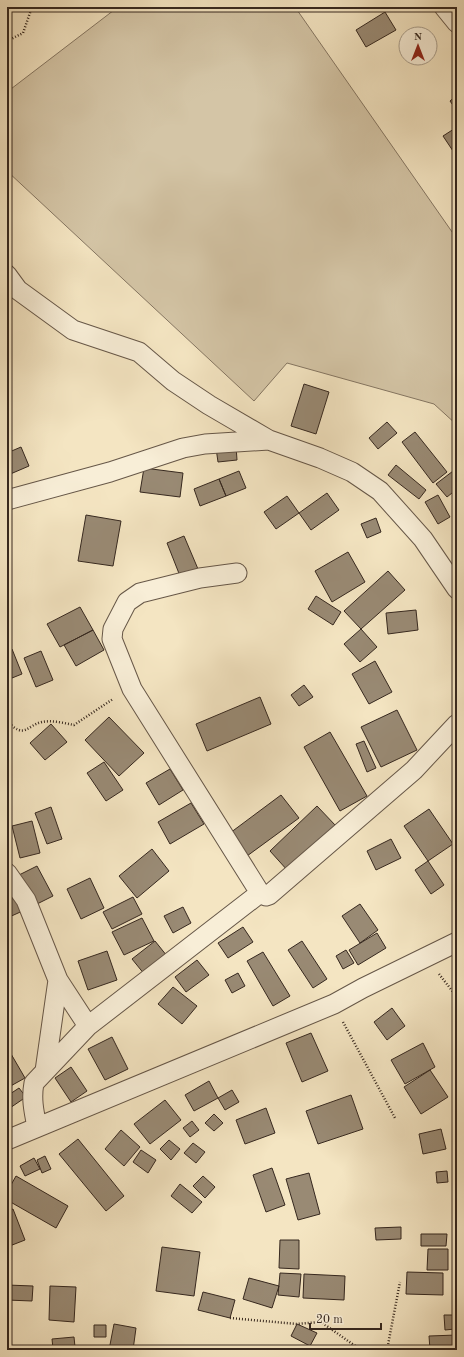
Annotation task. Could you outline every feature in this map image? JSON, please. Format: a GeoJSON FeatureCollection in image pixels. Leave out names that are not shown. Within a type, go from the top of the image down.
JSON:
{"type":"FeatureCollection","features":[{"type":"Feature","properties":{"kind":"street"},"geometry":{"type":"LineString","coordinates":[[444,7],[457,23]]}},
{"type":"Feature","properties":{"kind":"street"},"geometry":{"type":"LineString","coordinates":[[7,275],[18,290],[73,330],[138,352],[173,381],[208,405],[269,440],[320,458],[352,472],[380,491],[422,539],[457,589]]}},
{"type":"Feature","properties":{"kind":"street"},"geometry":{"type":"LineString","coordinates":[[7,500],[110,472],[183,448],[205,444],[269,440]]}},
{"type":"Feature","properties":{"kind":"street"},"geometry":{"type":"LineString","coordinates":[[237,573],[200,578],[140,593],[127,602],[113,628],[112,639],[132,689],[260,893],[266,896],[269,895],[414,770],[457,724]]}},
{"type":"Feature","properties":{"kind":"street"},"geometry":{"type":"LineString","coordinates":[[7,873],[26,900],[58,980],[88,1026]]}},
{"type":"Feature","properties":{"kind":"street"},"geometry":{"type":"LineString","coordinates":[[37,1127],[32,1105],[32,1094],[34,1083],[45,1071],[88,1026],[260,893]]}},
{"type":"Feature","properties":{"kind":"street"},"geometry":{"type":"LineString","coordinates":[[7,1140],[334,1004],[363,988],[457,942]]}},
{"type":"Feature","properties":{"kind":"street"},"geometry":{"type":"LineString","coordinates":[[45,1071],[58,980]]}},
{"type":"Feature","properties":{"kind":"path"},"geometry":{"type":"LineString","coordinates":[[7,41],[23,33],[32,7]]}},
{"type":"Feature","properties":{"kind":"path"},"geometry":{"type":"LineString","coordinates":[[7,720],[18,729],[26,730],[42,722],[53,721],[74,725],[132,689]]}},
{"type":"Feature","properties":{"kind":"path"},"geometry":{"type":"LineString","coordinates":[[426,957],[457,997]]}},
{"type":"Feature","properties":{"kind":"path"},"geometry":{"type":"LineString","coordinates":[[334,1004],[395,1118]]}},
{"type":"Feature","properties":{"kind":"path"},"geometry":{"type":"LineString","coordinates":[[387,1350],[400,1282]]}},
{"type":"Feature","properties":{"kind":"path"},"geometry":{"type":"LineString","coordinates":[[230,1318],[297,1324],[321,1322],[361,1350]]}},
{"type":"Feature","properties":{"kind":"shaded area"},"geometry":{"type":"Polygon","coordinates":[[[118,7],[295,7],[457,239],[457,425],[434,404],[287,363],[254,401],[7,171],[7,92],[118,7]]]}},
{"type":"Feature","properties":{"kind":"building"},"geometry":{"type":"Polygon","coordinates":[[[385,12],[396,30],[366,47],[356,30],[385,12]]]}},
{"type":"Feature","properties":{"kind":"building"},"geometry":{"type":"Polygon","coordinates":[[[457,95],[457,111],[450,101],[457,95]]]}},
{"type":"Feature","properties":{"kind":"building"},"geometry":{"type":"Polygon","coordinates":[[[457,127],[457,157],[443,136],[457,127]]]}},
{"type":"Feature","properties":{"kind":"building"},"geometry":{"type":"Polygon","coordinates":[[[304,384],[329,392],[316,434],[291,426],[304,384]]]}},
{"type":"Feature","properties":{"kind":"building"},"geometry":{"type":"Polygon","coordinates":[[[387,422],[397,433],[378,449],[369,438],[387,422]]]}},
{"type":"Feature","properties":{"kind":"building"},"geometry":{"type":"Polygon","coordinates":[[[415,432],[447,472],[433,483],[402,442],[415,432]]]}},
{"type":"Feature","properties":{"kind":"building"},"geometry":{"type":"Polygon","coordinates":[[[236,446],[237,460],[218,462],[216,448],[236,446]]]}},
{"type":"Feature","properties":{"kind":"building"},"geometry":{"type":"Polygon","coordinates":[[[21,447],[29,466],[8,475],[7,453],[21,447]]]}},
{"type":"Feature","properties":{"kind":"building"},"geometry":{"type":"Polygon","coordinates":[[[396,465],[426,490],[419,499],[388,475],[396,465]]]}},
{"type":"Feature","properties":{"kind":"building"},"geometry":{"type":"Polygon","coordinates":[[[144,468],[183,473],[180,497],[140,492],[144,468]]]}},
{"type":"Feature","properties":{"kind":"building"},"geometry":{"type":"Polygon","coordinates":[[[457,468],[457,489],[447,497],[436,484],[457,468]]]}},
{"type":"Feature","properties":{"kind":"building"},"geometry":{"type":"Polygon","coordinates":[[[239,471],[246,488],[226,496],[219,479],[239,471]]]}},
{"type":"Feature","properties":{"kind":"building"},"geometry":{"type":"Polygon","coordinates":[[[219,479],[226,496],[200,506],[194,489],[219,479]]]}},
{"type":"Feature","properties":{"kind":"building"},"geometry":{"type":"Polygon","coordinates":[[[327,493],[339,510],[311,530],[299,513],[327,493]]]}},
{"type":"Feature","properties":{"kind":"building"},"geometry":{"type":"Polygon","coordinates":[[[438,495],[450,517],[438,524],[425,502],[438,495]]]}},
{"type":"Feature","properties":{"kind":"building"},"geometry":{"type":"Polygon","coordinates":[[[287,496],[299,513],[276,529],[264,512],[287,496]]]}},
{"type":"Feature","properties":{"kind":"building"},"geometry":{"type":"Polygon","coordinates":[[[86,515],[121,521],[113,566],[78,561],[86,515]]]}},
{"type":"Feature","properties":{"kind":"building"},"geometry":{"type":"Polygon","coordinates":[[[376,518],[381,532],[367,538],[361,524],[376,518]]]}},
{"type":"Feature","properties":{"kind":"building"},"geometry":{"type":"Polygon","coordinates":[[[184,536],[198,569],[180,576],[167,543],[184,536]]]}},
{"type":"Feature","properties":{"kind":"building"},"geometry":{"type":"Polygon","coordinates":[[[348,552],[365,582],[332,602],[315,571],[348,552]]]}},
{"type":"Feature","properties":{"kind":"building"},"geometry":{"type":"Polygon","coordinates":[[[388,571],[405,590],[361,629],[344,611],[388,571]]]}},
{"type":"Feature","properties":{"kind":"building"},"geometry":{"type":"Polygon","coordinates":[[[316,596],[341,612],[333,625],[308,609],[316,596]]]}},
{"type":"Feature","properties":{"kind":"building"},"geometry":{"type":"Polygon","coordinates":[[[80,607],[93,630],[60,647],[47,624],[80,607]]]}},
{"type":"Feature","properties":{"kind":"building"},"geometry":{"type":"Polygon","coordinates":[[[416,610],[418,630],[388,634],[386,613],[416,610]]]}},
{"type":"Feature","properties":{"kind":"building"},"geometry":{"type":"Polygon","coordinates":[[[361,629],[377,647],[360,662],[344,644],[361,629]]]}},
{"type":"Feature","properties":{"kind":"building"},"geometry":{"type":"Polygon","coordinates":[[[93,630],[104,650],[76,666],[64,645],[93,630]]]}},
{"type":"Feature","properties":{"kind":"building"},"geometry":{"type":"Polygon","coordinates":[[[12,649],[22,674],[7,680],[7,651],[12,649]]]}},
{"type":"Feature","properties":{"kind":"building"},"geometry":{"type":"Polygon","coordinates":[[[41,651],[53,680],[36,687],[24,658],[41,651]]]}},
{"type":"Feature","properties":{"kind":"building"},"geometry":{"type":"Polygon","coordinates":[[[375,661],[392,692],[369,704],[352,674],[375,661]]]}},
{"type":"Feature","properties":{"kind":"building"},"geometry":{"type":"Polygon","coordinates":[[[304,685],[313,697],[299,706],[291,695],[304,685]]]}},
{"type":"Feature","properties":{"kind":"building"},"geometry":{"type":"Polygon","coordinates":[[[260,697],[271,724],[207,751],[196,724],[260,697]]]}},
{"type":"Feature","properties":{"kind":"building"},"geometry":{"type":"Polygon","coordinates":[[[397,710],[417,750],[381,767],[361,727],[397,710]]]}},
{"type":"Feature","properties":{"kind":"building"},"geometry":{"type":"Polygon","coordinates":[[[109,717],[144,753],[119,776],[85,740],[109,717]]]}},
{"type":"Feature","properties":{"kind":"building"},"geometry":{"type":"Polygon","coordinates":[[[51,724],[67,742],[45,760],[30,743],[51,724]]]}},
{"type":"Feature","properties":{"kind":"building"},"geometry":{"type":"Polygon","coordinates":[[[330,732],[367,796],[340,811],[304,747],[330,732]]]}},
{"type":"Feature","properties":{"kind":"building"},"geometry":{"type":"Polygon","coordinates":[[[364,741],[376,768],[367,772],[356,744],[364,741]]]}},
{"type":"Feature","properties":{"kind":"building"},"geometry":{"type":"Polygon","coordinates":[[[104,762],[123,790],[106,801],[87,773],[104,762]]]}},
{"type":"Feature","properties":{"kind":"building"},"geometry":{"type":"Polygon","coordinates":[[[170,769],[183,790],[159,805],[146,783],[170,769]]]}},
{"type":"Feature","properties":{"kind":"building"},"geometry":{"type":"Polygon","coordinates":[[[281,795],[299,818],[247,856],[230,833],[281,795]]]}},
{"type":"Feature","properties":{"kind":"building"},"geometry":{"type":"Polygon","coordinates":[[[191,803],[204,824],[170,844],[158,822],[191,803]]]}},
{"type":"Feature","properties":{"kind":"building"},"geometry":{"type":"Polygon","coordinates":[[[317,806],[336,826],[288,871],[270,851],[317,806]]]}},
{"type":"Feature","properties":{"kind":"building"},"geometry":{"type":"Polygon","coordinates":[[[51,807],[62,839],[47,844],[35,813],[51,807]]]}},
{"type":"Feature","properties":{"kind":"building"},"geometry":{"type":"Polygon","coordinates":[[[429,809],[453,844],[428,861],[404,826],[429,809]]]}},
{"type":"Feature","properties":{"kind":"building"},"geometry":{"type":"Polygon","coordinates":[[[7,820],[11,849],[7,850],[7,820]]]}},
{"type":"Feature","properties":{"kind":"building"},"geometry":{"type":"Polygon","coordinates":[[[32,821],[40,853],[20,858],[12,826],[32,821]]]}},
{"type":"Feature","properties":{"kind":"building"},"geometry":{"type":"Polygon","coordinates":[[[391,839],[401,858],[376,870],[367,851],[391,839]]]}},
{"type":"Feature","properties":{"kind":"building"},"geometry":{"type":"Polygon","coordinates":[[[152,849],[169,871],[137,898],[119,876],[152,849]]]}},
{"type":"Feature","properties":{"kind":"building"},"geometry":{"type":"Polygon","coordinates":[[[428,861],[444,885],[431,894],[415,870],[428,861]]]}},
{"type":"Feature","properties":{"kind":"building"},"geometry":{"type":"Polygon","coordinates":[[[37,866],[53,896],[33,906],[17,876],[37,866]]]}},
{"type":"Feature","properties":{"kind":"building"},"geometry":{"type":"Polygon","coordinates":[[[90,878],[104,908],[81,919],[67,889],[90,878]]]}},
{"type":"Feature","properties":{"kind":"building"},"geometry":{"type":"Polygon","coordinates":[[[21,895],[27,909],[7,918],[7,901],[21,895]]]}},
{"type":"Feature","properties":{"kind":"building"},"geometry":{"type":"Polygon","coordinates":[[[133,897],[142,914],[112,929],[103,912],[133,897]]]}},
{"type":"Feature","properties":{"kind":"building"},"geometry":{"type":"Polygon","coordinates":[[[360,904],[378,930],[360,943],[342,916],[360,904]]]}},
{"type":"Feature","properties":{"kind":"building"},"geometry":{"type":"Polygon","coordinates":[[[183,907],[191,923],[173,933],[164,916],[183,907]]]}},
{"type":"Feature","properties":{"kind":"building"},"geometry":{"type":"Polygon","coordinates":[[[142,918],[154,941],[124,955],[112,932],[142,918]]]}},
{"type":"Feature","properties":{"kind":"building"},"geometry":{"type":"Polygon","coordinates":[[[243,927],[253,942],[228,958],[218,943],[243,927]]]}},
{"type":"Feature","properties":{"kind":"building"},"geometry":{"type":"Polygon","coordinates":[[[377,933],[386,948],[358,965],[349,950],[377,933]]]}},
{"type":"Feature","properties":{"kind":"building"},"geometry":{"type":"Polygon","coordinates":[[[155,941],[167,956],[145,975],[132,959],[155,941]]]}},
{"type":"Feature","properties":{"kind":"building"},"geometry":{"type":"Polygon","coordinates":[[[302,941],[327,979],[313,988],[288,950],[302,941]]]}},
{"type":"Feature","properties":{"kind":"building"},"geometry":{"type":"Polygon","coordinates":[[[346,950],[354,963],[343,969],[336,956],[346,950]]]}},
{"type":"Feature","properties":{"kind":"building"},"geometry":{"type":"Polygon","coordinates":[[[107,951],[117,980],[88,990],[78,961],[107,951]]]}},
{"type":"Feature","properties":{"kind":"building"},"geometry":{"type":"Polygon","coordinates":[[[263,952],[290,996],[273,1006],[247,961],[263,952]]]}},
{"type":"Feature","properties":{"kind":"building"},"geometry":{"type":"Polygon","coordinates":[[[197,960],[209,975],[186,992],[175,977],[197,960]]]}},
{"type":"Feature","properties":{"kind":"building"},"geometry":{"type":"Polygon","coordinates":[[[238,973],[245,986],[232,993],[225,980],[238,973]]]}},
{"type":"Feature","properties":{"kind":"building"},"geometry":{"type":"Polygon","coordinates":[[[173,987],[197,1006],[182,1024],[158,1004],[173,987]]]}},
{"type":"Feature","properties":{"kind":"building"},"geometry":{"type":"Polygon","coordinates":[[[392,1008],[405,1026],[387,1040],[374,1022],[392,1008]]]}},
{"type":"Feature","properties":{"kind":"building"},"geometry":{"type":"Polygon","coordinates":[[[311,1033],[328,1071],[302,1082],[286,1043],[311,1033]]]}},
{"type":"Feature","properties":{"kind":"building"},"geometry":{"type":"Polygon","coordinates":[[[112,1037],[128,1069],[105,1080],[88,1049],[112,1037]]]}},
{"type":"Feature","properties":{"kind":"building"},"geometry":{"type":"Polygon","coordinates":[[[423,1043],[435,1067],[405,1084],[391,1060],[423,1043]]]}},
{"type":"Feature","properties":{"kind":"building"},"geometry":{"type":"Polygon","coordinates":[[[7,1047],[25,1078],[7,1088],[7,1047]]]}},
{"type":"Feature","properties":{"kind":"building"},"geometry":{"type":"Polygon","coordinates":[[[71,1067],[87,1091],[71,1102],[55,1078],[71,1067]]]}},
{"type":"Feature","properties":{"kind":"building"},"geometry":{"type":"Polygon","coordinates":[[[430,1070],[448,1097],[421,1114],[404,1087],[430,1070]]]}},
{"type":"Feature","properties":{"kind":"building"},"geometry":{"type":"Polygon","coordinates":[[[209,1081],[218,1098],[194,1111],[185,1095],[209,1081]]]}},
{"type":"Feature","properties":{"kind":"building"},"geometry":{"type":"Polygon","coordinates":[[[19,1088],[26,1097],[7,1110],[7,1096],[19,1088]]]}},
{"type":"Feature","properties":{"kind":"building"},"geometry":{"type":"Polygon","coordinates":[[[232,1090],[239,1102],[225,1110],[218,1098],[232,1090]]]}},
{"type":"Feature","properties":{"kind":"building"},"geometry":{"type":"Polygon","coordinates":[[[351,1095],[363,1129],[318,1144],[306,1111],[351,1095]]]}},
{"type":"Feature","properties":{"kind":"building"},"geometry":{"type":"Polygon","coordinates":[[[165,1100],[181,1120],[150,1144],[134,1124],[165,1100]]]}},
{"type":"Feature","properties":{"kind":"building"},"geometry":{"type":"Polygon","coordinates":[[[266,1108],[275,1133],[245,1144],[236,1120],[266,1108]]]}},
{"type":"Feature","properties":{"kind":"building"},"geometry":{"type":"Polygon","coordinates":[[[214,1114],[223,1123],[214,1131],[205,1123],[214,1114]]]}},
{"type":"Feature","properties":{"kind":"building"},"geometry":{"type":"Polygon","coordinates":[[[192,1121],[199,1130],[190,1137],[183,1128],[192,1121]]]}},
{"type":"Feature","properties":{"kind":"building"},"geometry":{"type":"Polygon","coordinates":[[[441,1129],[446,1149],[423,1154],[419,1134],[441,1129]]]}},
{"type":"Feature","properties":{"kind":"building"},"geometry":{"type":"Polygon","coordinates":[[[121,1130],[140,1147],[124,1166],[105,1149],[121,1130]]]}},
{"type":"Feature","properties":{"kind":"building"},"geometry":{"type":"Polygon","coordinates":[[[78,1139],[124,1196],[106,1211],[59,1154],[78,1139]]]}},
{"type":"Feature","properties":{"kind":"building"},"geometry":{"type":"Polygon","coordinates":[[[169,1140],[180,1149],[171,1160],[160,1149],[169,1140]]]}},
{"type":"Feature","properties":{"kind":"building"},"geometry":{"type":"Polygon","coordinates":[[[193,1143],[205,1152],[196,1163],[184,1153],[193,1143]]]}},
{"type":"Feature","properties":{"kind":"building"},"geometry":{"type":"Polygon","coordinates":[[[141,1150],[156,1160],[148,1173],[133,1162],[141,1150]]]}},
{"type":"Feature","properties":{"kind":"building"},"geometry":{"type":"Polygon","coordinates":[[[45,1156],[51,1169],[42,1173],[37,1160],[45,1156]]]}},
{"type":"Feature","properties":{"kind":"building"},"geometry":{"type":"Polygon","coordinates":[[[34,1158],[40,1169],[25,1176],[20,1166],[34,1158]]]}},
{"type":"Feature","properties":{"kind":"building"},"geometry":{"type":"Polygon","coordinates":[[[272,1168],[285,1205],[266,1212],[253,1175],[272,1168]]]}},
{"type":"Feature","properties":{"kind":"building"},"geometry":{"type":"Polygon","coordinates":[[[447,1171],[448,1182],[437,1183],[436,1172],[447,1171]]]}},
{"type":"Feature","properties":{"kind":"building"},"geometry":{"type":"Polygon","coordinates":[[[309,1173],[320,1214],[298,1220],[286,1179],[309,1173]]]}},
{"type":"Feature","properties":{"kind":"building"},"geometry":{"type":"Polygon","coordinates":[[[16,1176],[68,1206],[56,1228],[7,1200],[7,1192],[16,1176]]]}},
{"type":"Feature","properties":{"kind":"building"},"geometry":{"type":"Polygon","coordinates":[[[203,1176],[215,1187],[205,1198],[193,1186],[203,1176]]]}},
{"type":"Feature","properties":{"kind":"building"},"geometry":{"type":"Polygon","coordinates":[[[180,1184],[202,1202],[192,1213],[171,1196],[180,1184]]]}},
{"type":"Feature","properties":{"kind":"building"},"geometry":{"type":"Polygon","coordinates":[[[13,1209],[25,1240],[7,1247],[7,1211],[13,1209]]]}},
{"type":"Feature","properties":{"kind":"building"},"geometry":{"type":"Polygon","coordinates":[[[401,1227],[401,1239],[376,1240],[375,1228],[401,1227]]]}},
{"type":"Feature","properties":{"kind":"building"},"geometry":{"type":"Polygon","coordinates":[[[421,1234],[447,1234],[446,1246],[421,1246],[421,1234]]]}},
{"type":"Feature","properties":{"kind":"building"},"geometry":{"type":"Polygon","coordinates":[[[280,1240],[299,1240],[299,1269],[279,1268],[280,1240]]]}},
{"type":"Feature","properties":{"kind":"building"},"geometry":{"type":"Polygon","coordinates":[[[162,1247],[200,1252],[194,1296],[156,1291],[162,1247]]]}},
{"type":"Feature","properties":{"kind":"building"},"geometry":{"type":"Polygon","coordinates":[[[428,1249],[448,1249],[448,1270],[427,1270],[428,1249]]]}},
{"type":"Feature","properties":{"kind":"building"},"geometry":{"type":"Polygon","coordinates":[[[407,1272],[443,1273],[443,1295],[406,1294],[407,1272]]]}},
{"type":"Feature","properties":{"kind":"building"},"geometry":{"type":"Polygon","coordinates":[[[280,1273],[301,1274],[299,1297],[278,1295],[280,1273]]]}},
{"type":"Feature","properties":{"kind":"building"},"geometry":{"type":"Polygon","coordinates":[[[304,1274],[345,1276],[344,1300],[303,1298],[304,1274]]]}},
{"type":"Feature","properties":{"kind":"building"},"geometry":{"type":"Polygon","coordinates":[[[249,1278],[279,1286],[272,1308],[243,1299],[249,1278]]]}},
{"type":"Feature","properties":{"kind":"building"},"geometry":{"type":"Polygon","coordinates":[[[7,1285],[33,1286],[32,1301],[7,1300],[7,1285]]]}},
{"type":"Feature","properties":{"kind":"building"},"geometry":{"type":"Polygon","coordinates":[[[50,1286],[76,1287],[74,1322],[49,1320],[50,1286]]]}},
{"type":"Feature","properties":{"kind":"building"},"geometry":{"type":"Polygon","coordinates":[[[203,1292],[235,1300],[230,1318],[198,1310],[203,1292]]]}},
{"type":"Feature","properties":{"kind":"building"},"geometry":{"type":"Polygon","coordinates":[[[444,1315],[454,1315],[455,1329],[445,1330],[444,1315]]]}},
{"type":"Feature","properties":{"kind":"building"},"geometry":{"type":"Polygon","coordinates":[[[114,1324],[136,1328],[133,1350],[109,1350],[114,1324]]]}},
{"type":"Feature","properties":{"kind":"building"},"geometry":{"type":"Polygon","coordinates":[[[297,1324],[317,1333],[310,1346],[291,1336],[297,1324]]]}},
{"type":"Feature","properties":{"kind":"building"},"geometry":{"type":"Polygon","coordinates":[[[94,1325],[106,1325],[106,1337],[94,1337],[94,1325]]]}},
{"type":"Feature","properties":{"kind":"building"},"geometry":{"type":"Polygon","coordinates":[[[457,1335],[457,1350],[430,1350],[429,1336],[457,1335]]]}},
{"type":"Feature","properties":{"kind":"building"},"geometry":{"type":"Polygon","coordinates":[[[74,1337],[75,1347],[53,1349],[52,1339],[74,1337]]]}}]}
